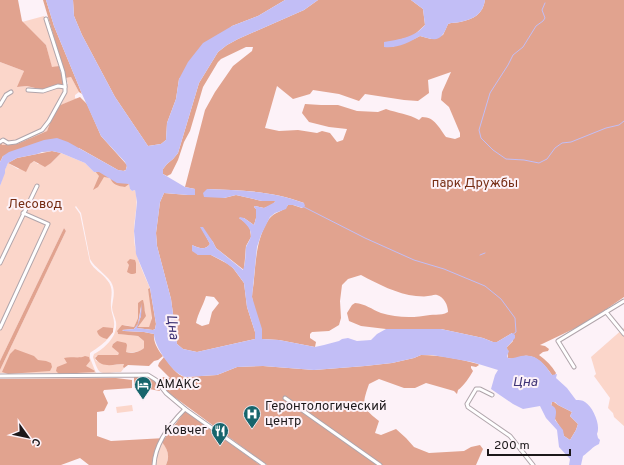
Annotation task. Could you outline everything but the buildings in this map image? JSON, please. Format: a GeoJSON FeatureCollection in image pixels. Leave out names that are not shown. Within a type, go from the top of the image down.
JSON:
{"type":"FeatureCollection","features":[{"type":"Feature","properties":{"kind":"street"},"geometry":{"type":"LineString","coordinates":[[0,136],[1,141],[8,143],[16,142],[42,130],[49,122],[65,92],[63,72],[46,19]]}},
{"type":"Feature","properties":{"kind":"street"},"geometry":{"type":"LineString","coordinates":[[28,90],[43,91],[58,86],[65,87]]}},
{"type":"Feature","properties":{"kind":"street"},"geometry":{"type":"LineString","coordinates":[[0,105],[6,95],[11,92]]}},
{"type":"Feature","properties":{"kind":"street"},"geometry":{"type":"LineString","coordinates":[[0,263],[37,186]]}},
{"type":"Feature","properties":{"kind":"street"},"geometry":{"type":"LineString","coordinates":[[0,328],[48,224],[24,213]]}},
{"type":"Feature","properties":{"kind":"street"},"geometry":{"type":"LineString","coordinates":[[574,367],[558,341],[624,301]]}},
{"type":"Feature","properties":{"kind":"street"},"geometry":{"type":"LineString","coordinates":[[606,312],[624,334]]}},
{"type":"Feature","properties":{"kind":"street"},"geometry":{"type":"LineString","coordinates":[[0,376],[148,375],[156,380],[166,393],[185,409],[264,465]]}},
{"type":"Feature","properties":{"kind":"street"},"geometry":{"type":"LineString","coordinates":[[492,395],[480,389],[476,389],[467,404],[468,407],[510,436],[533,465]]}},
{"type":"Feature","properties":{"kind":"street"},"geometry":{"type":"LineString","coordinates":[[285,398],[380,465]]}},
{"type":"Feature","properties":{"kind":"street"},"geometry":{"type":"LineString","coordinates":[[154,465],[158,448],[177,417],[185,409]]}},
{"type":"Feature","properties":{"kind":"green space"},"geometry":{"type":"Polygon","coordinates":[[[0,0],[18,0],[22,21],[46,45],[52,67],[59,66],[64,84],[43,90],[27,86],[17,87],[24,71],[0,62],[0,0]]]}},
{"type":"Feature","properties":{"kind":"green space"},"geometry":{"type":"Polygon","coordinates":[[[43,0],[46,0],[54,26],[82,94],[79,92],[71,77],[66,78],[43,0]]]}},
{"type":"Feature","properties":{"kind":"green space"},"geometry":{"type":"Polygon","coordinates":[[[73,0],[285,0],[258,16],[232,26],[179,79],[176,99],[167,123],[166,140],[161,144],[148,146],[115,97],[82,35],[74,16],[73,0]]]}},
{"type":"Feature","properties":{"kind":"green space","name":"парк Дружбы"},"geometry":{"type":"Polygon","coordinates":[[[318,0],[411,0],[423,9],[425,25],[413,36],[402,39],[392,47],[420,36],[431,39],[443,35],[448,24],[465,21],[477,15],[482,9],[485,0],[624,0],[624,297],[586,323],[540,345],[549,349],[548,351],[539,355],[553,368],[556,373],[555,375],[552,375],[544,365],[533,357],[524,356],[514,359],[508,358],[507,347],[513,341],[512,333],[497,342],[493,342],[483,338],[441,329],[386,329],[361,326],[349,321],[347,313],[355,303],[387,315],[399,317],[418,317],[448,312],[445,302],[437,295],[409,295],[395,291],[361,275],[348,279],[342,285],[340,301],[341,318],[339,325],[329,331],[312,332],[310,334],[310,338],[316,342],[315,347],[279,340],[262,339],[261,328],[252,297],[256,256],[262,233],[269,219],[276,213],[288,205],[302,208],[304,203],[281,196],[244,191],[207,189],[224,198],[236,195],[262,201],[275,201],[274,204],[264,208],[254,207],[256,209],[256,218],[254,225],[244,218],[239,218],[246,223],[250,229],[251,237],[246,246],[244,270],[216,248],[201,227],[210,244],[206,248],[199,248],[192,245],[198,255],[211,255],[228,264],[233,268],[244,283],[247,307],[255,332],[255,339],[197,352],[183,349],[177,344],[171,299],[157,246],[156,233],[160,202],[164,193],[195,195],[195,189],[185,187],[205,110],[215,92],[233,66],[252,51],[253,47],[246,47],[221,59],[218,62],[203,87],[190,131],[171,174],[167,176],[163,174],[163,169],[178,153],[199,83],[218,52],[238,39],[304,10],[318,0]],[[451,72],[428,80],[429,93],[418,101],[365,94],[359,101],[339,94],[313,90],[310,94],[293,99],[277,86],[265,128],[279,131],[298,130],[317,133],[322,131],[330,133],[337,142],[343,140],[347,129],[329,127],[309,122],[302,113],[305,104],[338,105],[357,111],[378,112],[386,109],[419,120],[422,117],[426,117],[436,124],[446,137],[455,139],[460,137],[460,133],[449,107],[441,100],[442,92],[451,72]],[[206,296],[196,323],[202,326],[209,324],[212,312],[219,303],[214,297],[206,296]]]}},
{"type":"Feature","properties":{"kind":"green space"},"geometry":{"type":"Polygon","coordinates":[[[44,16],[59,66],[52,68],[46,45],[22,22],[44,16]]]}},
{"type":"Feature","properties":{"kind":"green space"},"geometry":{"type":"Polygon","coordinates":[[[0,62],[24,71],[18,87],[27,86],[43,90],[68,84],[66,78],[71,77],[79,92],[75,95],[75,98],[77,99],[58,106],[47,131],[17,144],[1,145],[0,62]]]}},
{"type":"Feature","properties":{"kind":"green space"},"geometry":{"type":"Polygon","coordinates":[[[80,97],[87,104],[101,136],[127,165],[126,170],[118,170],[79,148],[3,156],[0,162],[0,141],[2,145],[17,144],[47,131],[58,106],[80,97]]]}},
{"type":"Feature","properties":{"kind":"green space"},"geometry":{"type":"Polygon","coordinates":[[[52,151],[61,153],[45,167],[34,161],[30,164],[26,172],[8,163],[17,158],[52,151]]]}},
{"type":"Feature","properties":{"kind":"green space","name":"Лесовод"},"geometry":{"type":"Polygon","coordinates":[[[61,153],[85,163],[94,172],[99,172],[117,183],[130,182],[130,189],[132,191],[135,190],[137,200],[134,239],[139,261],[150,288],[148,289],[152,308],[151,323],[149,327],[138,327],[145,310],[138,306],[138,318],[134,327],[124,325],[117,331],[117,333],[138,336],[144,341],[144,348],[136,352],[126,352],[126,350],[117,341],[113,344],[116,350],[120,353],[118,355],[101,355],[96,356],[95,358],[96,361],[113,365],[125,364],[123,367],[124,368],[121,372],[102,373],[99,371],[93,357],[94,354],[110,341],[115,332],[116,322],[112,311],[114,294],[109,279],[90,259],[81,213],[76,206],[75,207],[80,214],[90,262],[107,280],[112,290],[111,307],[114,326],[112,334],[98,348],[90,353],[90,358],[96,373],[0,373],[0,370],[66,231],[64,228],[0,361],[0,186],[8,163],[18,169],[34,161],[38,164],[51,163],[61,153]]]}},
{"type":"Feature","properties":{"kind":"green space"},"geometry":{"type":"Polygon","coordinates":[[[96,170],[129,184],[125,187],[118,186],[114,184],[110,178],[104,177],[98,187],[93,190],[99,176],[95,171],[96,170]]]}},
{"type":"Feature","properties":{"kind":"green space"},"geometry":{"type":"Polygon","coordinates":[[[64,228],[66,231],[0,370],[0,361],[64,228]]]}},
{"type":"Feature","properties":{"kind":"green space"},"geometry":{"type":"Polygon","coordinates":[[[130,259],[135,260],[136,263],[136,273],[134,274],[127,272],[129,265],[127,262],[130,259]]]}},
{"type":"Feature","properties":{"kind":"green space"},"geometry":{"type":"Polygon","coordinates":[[[150,288],[156,324],[155,329],[136,328],[137,325],[134,329],[122,330],[154,334],[156,346],[163,356],[158,360],[154,361],[149,366],[128,365],[124,368],[124,364],[105,365],[101,364],[95,358],[98,355],[118,355],[119,353],[112,347],[117,341],[126,343],[126,352],[128,353],[138,352],[144,348],[144,341],[138,336],[118,334],[117,331],[122,325],[134,327],[138,318],[138,303],[142,300],[144,302],[146,316],[138,327],[149,327],[152,318],[148,289],[150,288]],[[141,306],[138,323],[141,316],[141,306]]]}},
{"type":"Feature","properties":{"kind":"green space"},"geometry":{"type":"Polygon","coordinates":[[[103,327],[113,328],[113,332],[107,339],[100,336],[97,331],[103,327]]]}},
{"type":"Feature","properties":{"kind":"green space"},"geometry":{"type":"Polygon","coordinates":[[[624,328],[624,426],[614,417],[613,413],[608,408],[610,398],[594,376],[596,374],[591,357],[624,328]]]}},
{"type":"Feature","properties":{"kind":"green space"},"geometry":{"type":"Polygon","coordinates":[[[15,349],[34,356],[38,360],[51,363],[52,367],[50,371],[8,374],[2,372],[10,354],[15,349]]]}},
{"type":"Feature","properties":{"kind":"green space"},"geometry":{"type":"Polygon","coordinates":[[[421,355],[450,358],[479,365],[476,367],[471,366],[473,371],[458,390],[457,394],[454,391],[426,383],[415,388],[404,388],[379,379],[369,384],[364,401],[366,409],[379,421],[375,433],[381,435],[396,429],[414,447],[429,453],[464,451],[471,447],[480,445],[483,449],[476,465],[267,465],[177,399],[166,393],[160,381],[163,377],[170,378],[158,366],[164,357],[176,372],[186,377],[217,375],[237,367],[263,366],[314,370],[365,366],[392,363],[421,355]]]}},
{"type":"Feature","properties":{"kind":"green space"},"geometry":{"type":"Polygon","coordinates":[[[89,357],[90,361],[86,366],[95,371],[94,372],[59,374],[56,371],[57,367],[67,363],[64,358],[89,357]]]}},
{"type":"Feature","properties":{"kind":"green space"},"geometry":{"type":"Polygon","coordinates":[[[134,377],[143,377],[153,380],[160,391],[149,389],[136,390],[136,387],[134,386],[134,377]]]}},
{"type":"Feature","properties":{"kind":"green space"},"geometry":{"type":"Polygon","coordinates":[[[116,378],[132,380],[132,388],[104,390],[103,392],[108,403],[104,411],[97,412],[97,436],[111,441],[165,438],[185,411],[260,465],[166,465],[168,453],[162,442],[158,448],[154,465],[89,465],[80,458],[61,465],[0,465],[0,379],[116,378]]]}},
{"type":"Feature","properties":{"kind":"green space"},"geometry":{"type":"Polygon","coordinates":[[[552,402],[572,412],[570,416],[578,424],[570,440],[564,436],[553,415],[551,407],[552,402]]]}},
{"type":"Feature","properties":{"kind":"green space"},"geometry":{"type":"Polygon","coordinates":[[[132,405],[133,411],[117,413],[116,407],[132,405]]]}},
{"type":"Feature","properties":{"kind":"green space"},"geometry":{"type":"Polygon","coordinates":[[[162,441],[168,453],[166,465],[154,465],[155,455],[162,441]]]}},
{"type":"Feature","properties":{"kind":"water","name":"Цна"},"geometry":{"type":"Polygon","coordinates":[[[46,0],[73,0],[74,16],[82,35],[115,97],[148,146],[161,144],[166,140],[167,123],[176,99],[179,79],[188,62],[203,43],[232,26],[258,16],[285,0],[318,0],[304,10],[238,39],[218,52],[199,83],[178,153],[163,169],[163,174],[185,187],[195,189],[195,195],[164,193],[160,202],[156,233],[157,246],[171,299],[177,344],[183,349],[197,352],[255,339],[255,332],[247,307],[244,283],[233,268],[211,255],[198,255],[192,251],[192,245],[199,248],[206,248],[210,244],[200,227],[203,227],[216,248],[243,270],[246,247],[251,233],[244,222],[239,218],[244,218],[254,225],[256,209],[254,207],[264,208],[275,201],[262,201],[236,195],[224,198],[204,197],[203,193],[207,189],[219,189],[256,192],[280,196],[304,203],[305,206],[303,208],[288,205],[286,209],[275,213],[270,217],[257,247],[252,297],[262,329],[262,339],[279,340],[315,347],[348,338],[357,341],[371,340],[377,334],[386,329],[441,329],[483,338],[493,342],[497,342],[512,333],[515,335],[515,338],[507,347],[509,351],[507,356],[508,358],[526,355],[531,356],[543,363],[552,375],[557,374],[556,378],[567,388],[576,400],[582,400],[591,408],[597,421],[597,434],[600,440],[599,444],[583,456],[581,465],[569,465],[570,459],[559,447],[557,430],[546,418],[540,406],[523,409],[513,404],[491,389],[498,370],[472,362],[432,355],[421,355],[392,363],[365,366],[314,370],[263,366],[237,367],[217,375],[186,377],[170,366],[157,346],[154,334],[122,330],[134,329],[138,324],[142,303],[141,316],[137,328],[153,330],[155,329],[156,324],[150,288],[136,254],[134,231],[137,202],[135,190],[132,191],[130,189],[129,184],[117,183],[99,172],[94,172],[85,163],[52,151],[17,158],[8,163],[0,186],[0,162],[3,156],[9,152],[44,140],[57,138],[68,142],[118,170],[125,171],[127,167],[125,162],[101,136],[54,26],[46,0]],[[552,402],[551,405],[556,409],[555,420],[563,430],[564,436],[570,440],[578,424],[570,416],[572,412],[555,402],[552,402]]]}},
{"type":"Feature","properties":{"kind":"water"},"geometry":{"type":"Polygon","coordinates":[[[411,0],[485,0],[482,9],[477,15],[465,21],[448,24],[441,37],[438,39],[420,36],[398,46],[384,47],[384,42],[401,39],[416,33],[425,25],[423,9],[411,0]]]}},
{"type":"Feature","properties":{"kind":"waterway"},"geometry":{"type":"LineString","coordinates":[[545,3],[542,10],[545,18],[536,26],[523,47],[513,55],[490,93],[479,130],[481,138],[493,150],[506,159],[539,163],[547,159],[555,148],[562,143],[571,142],[606,128],[619,125],[624,121]]}},
{"type":"Feature","properties":{"kind":"waterway"},"geometry":{"type":"LineString","coordinates":[[304,207],[365,238],[414,260],[444,269],[485,286],[501,299],[515,318],[516,332],[512,335]]}},
{"type":"Feature","properties":{"kind":"waterway"},"geometry":{"type":"LineString","coordinates":[[480,255],[485,253]]}},
{"type":"Feature","properties":{"kind":"place","name":"АМАКС"},"geometry":{"type":"Point","coordinates":[143,400]}},
{"type":"Feature","properties":{"kind":"place","name":"Геронтологический центр"},"geometry":{"type":"Point","coordinates":[252,429]}},
{"type":"Feature","properties":{"kind":"place","name":"Ковчег"},"geometry":{"type":"Point","coordinates":[220,446]}}]}
